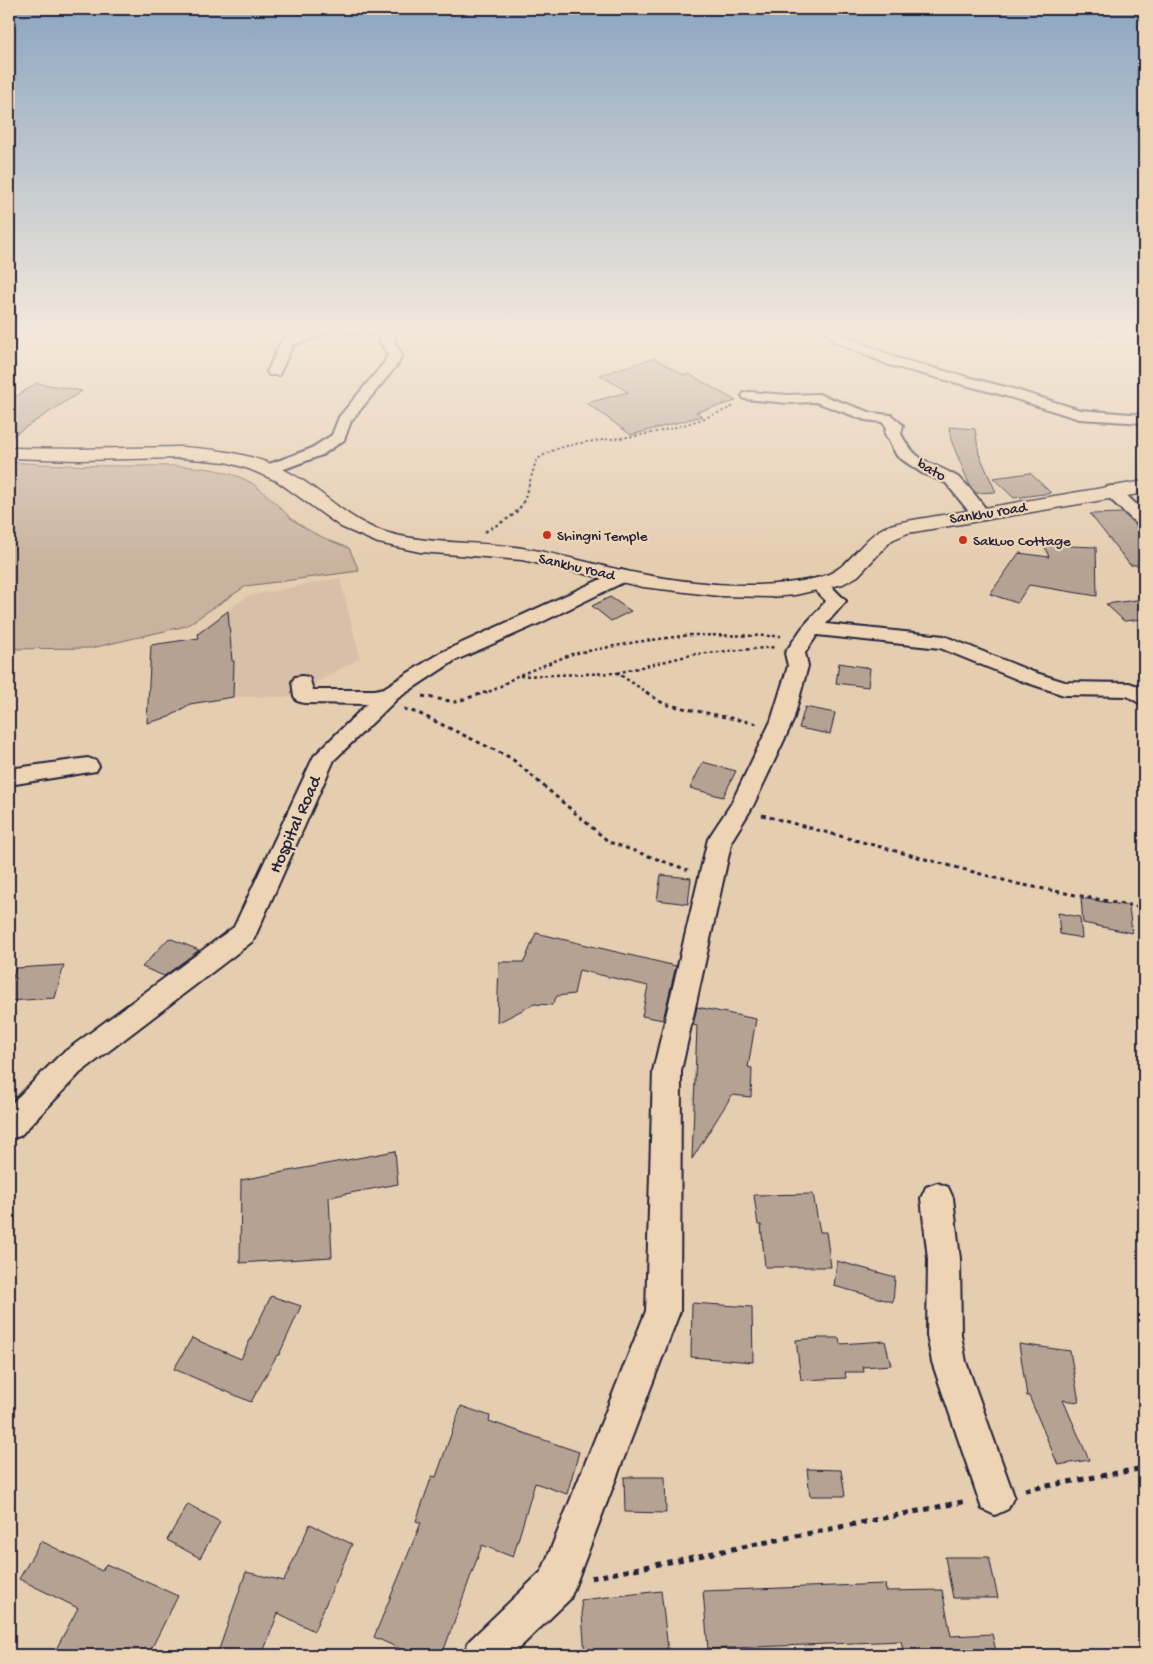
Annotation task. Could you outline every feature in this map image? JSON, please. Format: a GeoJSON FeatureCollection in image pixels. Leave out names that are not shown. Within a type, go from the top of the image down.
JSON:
{"type":"FeatureCollection","features":[{"type":"Feature","properties":{"kind":"main road","name":"Sankhu road"},"geometry":{"type":"LineString","coordinates":[[9,453],[49,455],[160,451],[202,453],[239,460],[270,469],[295,484],[343,521],[387,540],[429,548],[507,552],[539,557],[621,576],[717,589],[786,589],[818,584],[844,576],[857,565],[881,538],[895,530],[930,522],[1144,487]]}},
{"type":"Feature","properties":{"kind":"street"},"geometry":{"type":"LineString","coordinates":[[270,469],[316,452],[338,437],[348,414],[354,407]]}},
{"type":"Feature","properties":{"kind":"street","name":"bato"},"geometry":{"type":"LineString","coordinates":[[839,407],[870,416],[886,418],[894,425],[892,427],[893,434],[903,453],[928,470],[952,480],[981,515]]}},
{"type":"Feature","properties":{"kind":"street"},"geometry":{"type":"LineString","coordinates":[[1055,407],[1079,414],[1144,419]]}},
{"type":"Feature","properties":{"kind":"street"},"geometry":{"type":"LineString","coordinates":[[1112,491],[1144,521]]}},
{"type":"Feature","properties":{"kind":"street","name":"Hospital Road"},"geometry":{"type":"LineString","coordinates":[[9,1126],[70,1064],[244,934],[324,756],[386,699],[447,657],[533,619],[621,576]]}},
{"type":"Feature","properties":{"kind":"street"},"geometry":{"type":"LineString","coordinates":[[483,1655],[556,1585],[663,1311],[667,1071],[720,839],[741,806],[782,721],[804,639],[837,601],[818,584]]}},
{"type":"Feature","properties":{"kind":"street"},"geometry":{"type":"LineString","coordinates":[[804,639],[944,642],[979,658],[1064,688],[1129,690],[1141,694],[1144,698]]}},
{"type":"Feature","properties":{"kind":"street"},"geometry":{"type":"LineString","coordinates":[[302,682],[304,696],[375,697],[386,699]]}},
{"type":"Feature","properties":{"kind":"street"},"geometry":{"type":"LineString","coordinates":[[9,777],[88,766]]}},
{"type":"Feature","properties":{"kind":"street"},"geometry":{"type":"LineString","coordinates":[[937,1198],[944,1259],[944,1336],[950,1362],[995,1496]]}},
{"type":"Feature","properties":{"kind":"path"},"geometry":{"type":"LineString","coordinates":[[464,549],[473,539],[520,510],[527,494],[533,464],[538,458],[552,452],[599,441],[630,437],[686,425],[713,416],[730,407]]}},
{"type":"Feature","properties":{"kind":"path"},"geometry":{"type":"LineString","coordinates":[[386,699],[455,702],[494,690],[517,676],[572,654],[636,642],[690,635],[804,639]]}},
{"type":"Feature","properties":{"kind":"path"},"geometry":{"type":"LineString","coordinates":[[517,676],[617,673],[644,664],[735,648],[795,647],[804,639]]}},
{"type":"Feature","properties":{"kind":"path"},"geometry":{"type":"LineString","coordinates":[[617,673],[664,704],[764,725],[782,721]]}},
{"type":"Feature","properties":{"kind":"path"},"geometry":{"type":"LineString","coordinates":[[386,699],[511,758],[609,842],[710,878]]}},
{"type":"Feature","properties":{"kind":"path"},"geometry":{"type":"LineString","coordinates":[[741,806],[755,813],[1018,884],[1144,908]]}},
{"type":"Feature","properties":{"kind":"path"},"geometry":{"type":"LineString","coordinates":[[556,1585],[1125,1470],[1144,1468]]}},
{"type":"Feature","properties":{"kind":"shaded area"},"geometry":{"type":"Polygon","coordinates":[[[9,462],[85,466],[174,466],[204,468],[232,475],[246,480],[259,488],[292,519],[306,528],[326,539],[349,548],[359,571],[246,586],[186,626],[92,648],[9,649],[9,462]]]}},
{"type":"Feature","properties":{"kind":"shaded area"},"geometry":{"type":"Polygon","coordinates":[[[340,578],[360,658],[290,697],[237,697],[200,703],[198,631],[248,596],[340,578]]]}},
{"type":"Feature","properties":{"kind":"building"},"geometry":{"type":"Polygon","coordinates":[[[9,407],[58,407],[9,438],[9,407]]]}},
{"type":"Feature","properties":{"kind":"building"},"geometry":{"type":"Polygon","coordinates":[[[592,407],[715,407],[696,412],[702,416],[631,435],[592,407]]]}},
{"type":"Feature","properties":{"kind":"building"},"geometry":{"type":"Polygon","coordinates":[[[949,427],[975,429],[979,454],[996,492],[976,493],[970,486],[951,440],[949,427]]]}},
{"type":"Feature","properties":{"kind":"building"},"geometry":{"type":"Polygon","coordinates":[[[1030,473],[1051,493],[1014,498],[993,478],[1030,473]]]}},
{"type":"Feature","properties":{"kind":"building"},"geometry":{"type":"Polygon","coordinates":[[[1123,513],[1144,531],[1144,565],[1130,565],[1090,514],[1123,513]]]}},
{"type":"Feature","properties":{"kind":"building"},"geometry":{"type":"Polygon","coordinates":[[[1044,545],[1096,547],[1097,596],[1029,585],[1017,603],[990,594],[1019,553],[1049,557],[1044,545]]]}},
{"type":"Feature","properties":{"kind":"building"},"geometry":{"type":"Polygon","coordinates":[[[610,597],[631,611],[611,621],[592,606],[610,597]]]}},
{"type":"Feature","properties":{"kind":"building"},"geometry":{"type":"Polygon","coordinates":[[[1144,599],[1144,619],[1124,621],[1106,604],[1144,599]]]}},
{"type":"Feature","properties":{"kind":"building"},"geometry":{"type":"Polygon","coordinates":[[[228,611],[232,661],[234,661],[233,697],[190,704],[169,717],[147,723],[151,645],[199,638],[198,634],[228,611]]]}},
{"type":"Feature","properties":{"kind":"building"},"geometry":{"type":"Polygon","coordinates":[[[839,663],[870,668],[868,687],[836,683],[839,663]]]}},
{"type":"Feature","properties":{"kind":"building"},"geometry":{"type":"Polygon","coordinates":[[[805,707],[835,713],[830,734],[799,728],[805,707]]]}},
{"type":"Feature","properties":{"kind":"building"},"geometry":{"type":"Polygon","coordinates":[[[703,762],[736,771],[723,797],[690,788],[703,762]]]}},
{"type":"Feature","properties":{"kind":"building"},"geometry":{"type":"Polygon","coordinates":[[[661,875],[691,878],[688,904],[657,900],[661,875]]]}},
{"type":"Feature","properties":{"kind":"building"},"geometry":{"type":"Polygon","coordinates":[[[1081,898],[1129,906],[1132,933],[1083,923],[1081,898]]]}},
{"type":"Feature","properties":{"kind":"building"},"geometry":{"type":"Polygon","coordinates":[[[1058,913],[1080,917],[1082,938],[1060,934],[1058,913]]]}},
{"type":"Feature","properties":{"kind":"building"},"geometry":{"type":"Polygon","coordinates":[[[536,933],[676,966],[663,1020],[642,1016],[648,986],[579,970],[574,994],[557,996],[552,1005],[534,1004],[497,1023],[499,962],[524,962],[536,933]]]}},
{"type":"Feature","properties":{"kind":"building"},"geometry":{"type":"Polygon","coordinates":[[[169,938],[199,950],[164,976],[142,967],[169,938]]]}},
{"type":"Feature","properties":{"kind":"building"},"geometry":{"type":"Polygon","coordinates":[[[64,965],[55,998],[9,1001],[9,989],[16,968],[64,965]]]}},
{"type":"Feature","properties":{"kind":"building"},"geometry":{"type":"Polygon","coordinates":[[[697,1007],[756,1019],[748,1067],[752,1068],[751,1097],[732,1095],[692,1159],[697,1026],[693,1025],[697,1007]]]}},
{"type":"Feature","properties":{"kind":"building"},"geometry":{"type":"Polygon","coordinates":[[[395,1151],[398,1184],[329,1197],[332,1257],[240,1263],[241,1180],[395,1151]]]}},
{"type":"Feature","properties":{"kind":"building"},"geometry":{"type":"Polygon","coordinates":[[[813,1194],[820,1232],[826,1232],[831,1267],[765,1267],[761,1225],[758,1225],[754,1195],[813,1194]]]}},
{"type":"Feature","properties":{"kind":"building"},"geometry":{"type":"Polygon","coordinates":[[[837,1261],[895,1277],[893,1302],[834,1286],[837,1261]]]}},
{"type":"Feature","properties":{"kind":"building"},"geometry":{"type":"Polygon","coordinates":[[[271,1296],[301,1306],[279,1355],[277,1355],[251,1402],[174,1369],[192,1338],[241,1359],[271,1296]]]}},
{"type":"Feature","properties":{"kind":"building"},"geometry":{"type":"Polygon","coordinates":[[[692,1303],[752,1307],[753,1362],[691,1357],[692,1303]]]}},
{"type":"Feature","properties":{"kind":"building"},"geometry":{"type":"Polygon","coordinates":[[[839,1338],[840,1344],[885,1341],[891,1365],[863,1367],[864,1372],[845,1372],[846,1378],[801,1380],[796,1340],[839,1338]]]}},
{"type":"Feature","properties":{"kind":"building"},"geometry":{"type":"Polygon","coordinates":[[[1019,1344],[1070,1351],[1079,1402],[1063,1400],[1089,1460],[1058,1465],[1029,1396],[1027,1396],[1019,1344]]]}},
{"type":"Feature","properties":{"kind":"building"},"geometry":{"type":"Polygon","coordinates":[[[461,1406],[490,1416],[489,1421],[579,1452],[567,1494],[535,1483],[513,1557],[482,1545],[442,1655],[414,1655],[374,1637],[421,1523],[416,1521],[432,1476],[436,1477],[461,1406]]]}},
{"type":"Feature","properties":{"kind":"building"},"geometry":{"type":"Polygon","coordinates":[[[807,1469],[841,1470],[845,1496],[810,1496],[807,1469]]]}},
{"type":"Feature","properties":{"kind":"building"},"geometry":{"type":"Polygon","coordinates":[[[624,1477],[665,1477],[666,1513],[625,1512],[624,1477]]]}},
{"type":"Feature","properties":{"kind":"building"},"geometry":{"type":"Polygon","coordinates":[[[188,1504],[220,1522],[200,1558],[167,1540],[188,1504]]]}},
{"type":"Feature","properties":{"kind":"building"},"geometry":{"type":"Polygon","coordinates":[[[310,1524],[352,1544],[314,1631],[278,1613],[262,1655],[217,1655],[246,1572],[284,1581],[310,1524]]]}},
{"type":"Feature","properties":{"kind":"building"},"geometry":{"type":"Polygon","coordinates":[[[41,1541],[102,1571],[106,1564],[178,1596],[148,1655],[53,1655],[78,1608],[19,1579],[41,1541]]]}},
{"type":"Feature","properties":{"kind":"building"},"geometry":{"type":"Polygon","coordinates":[[[945,1557],[989,1557],[998,1598],[953,1598],[945,1557]]]}},
{"type":"Feature","properties":{"kind":"building"},"geometry":{"type":"Polygon","coordinates":[[[885,1584],[886,1591],[942,1590],[951,1636],[992,1634],[997,1655],[904,1655],[901,1641],[708,1649],[703,1591],[885,1584]]]}},
{"type":"Feature","properties":{"kind":"building"},"geometry":{"type":"Polygon","coordinates":[[[661,1591],[668,1649],[616,1655],[585,1655],[581,1600],[661,1591]]]}},
{"type":"Feature","properties":{"kind":"place","name":"Shingni Temple"},"geometry":{"type":"Point","coordinates":[547,535]}},
{"type":"Feature","properties":{"kind":"place","name":"Sakwo Cottage"},"geometry":{"type":"Point","coordinates":[963,540]}}]}
